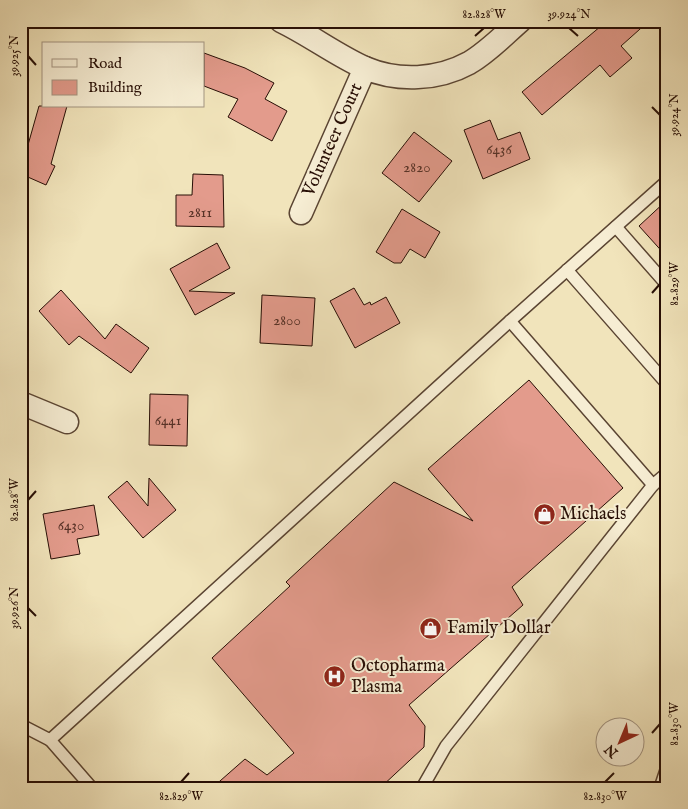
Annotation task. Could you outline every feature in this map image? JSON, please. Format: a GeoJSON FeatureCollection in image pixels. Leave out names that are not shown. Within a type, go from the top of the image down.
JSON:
{"type":"FeatureCollection","features":[{"type":"Feature","properties":{"kind":"street"},"geometry":{"type":"LineString","coordinates":[[281,21],[365,68],[388,75],[410,78],[449,72],[470,62],[491,47],[520,21]]}},
{"type":"Feature","properties":{"kind":"street","name":"Volunteer Court"},"geometry":{"type":"LineString","coordinates":[[301,213],[365,68]]}},
{"type":"Feature","properties":{"kind":"street"},"geometry":{"type":"LineString","coordinates":[[21,403],[67,422]]}},
{"type":"Feature","properties":{"kind":"lane"},"geometry":{"type":"LineString","coordinates":[[50,740],[510,321],[667,181]]}},
{"type":"Feature","properties":{"kind":"lane"},"geometry":{"type":"LineString","coordinates":[[616,227],[667,285]]}},
{"type":"Feature","properties":{"kind":"lane"},"geometry":{"type":"LineString","coordinates":[[567,270],[667,384]]}},
{"type":"Feature","properties":{"kind":"lane"},"geometry":{"type":"LineString","coordinates":[[510,321],[653,486]]}},
{"type":"Feature","properties":{"kind":"lane"},"geometry":{"type":"LineString","coordinates":[[422,788],[446,746],[653,486],[667,473]]}},
{"type":"Feature","properties":{"kind":"lane"},"geometry":{"type":"LineString","coordinates":[[21,725],[50,740],[92,788]]}},
{"type":"Feature","properties":{"kind":"lane"},"geometry":{"type":"LineString","coordinates":[[660,788],[667,767]]}},
{"type":"Feature","properties":{"kind":"building"},"geometry":{"type":"Polygon","coordinates":[[[607,21],[649,21],[621,46],[632,58],[610,77],[600,65],[542,115],[522,92],[607,21]]]}},
{"type":"Feature","properties":{"kind":"building"},"geometry":{"type":"Polygon","coordinates":[[[205,53],[245,68],[274,83],[265,99],[287,111],[272,141],[228,117],[238,99],[205,86],[205,53]]]}},
{"type":"Feature","properties":{"kind":"building"},"geometry":{"type":"Polygon","coordinates":[[[39,106],[42,106],[42,108],[66,108],[51,164],[55,166],[46,185],[21,174],[21,150],[26,152],[39,106]]]}},
{"type":"Feature","properties":{"kind":"building"},"geometry":{"type":"Polygon","coordinates":[[[490,120],[498,140],[520,132],[530,159],[483,179],[464,130],[490,120]]]}},
{"type":"Feature","properties":{"kind":"building"},"geometry":{"type":"Polygon","coordinates":[[[414,132],[452,161],[419,202],[382,173],[414,132]]]}},
{"type":"Feature","properties":{"kind":"building"},"geometry":{"type":"Polygon","coordinates":[[[193,174],[223,175],[224,227],[176,226],[176,195],[192,195],[193,174]]]}},
{"type":"Feature","properties":{"kind":"building"},"geometry":{"type":"Polygon","coordinates":[[[667,200],[667,257],[639,226],[667,200]]]}},
{"type":"Feature","properties":{"kind":"building"},"geometry":{"type":"Polygon","coordinates":[[[402,209],[440,232],[425,258],[410,249],[401,263],[394,263],[376,252],[402,209]]]}},
{"type":"Feature","properties":{"kind":"building"},"geometry":{"type":"Polygon","coordinates":[[[217,243],[230,268],[189,291],[235,293],[195,315],[170,269],[217,243]]]}},
{"type":"Feature","properties":{"kind":"building"},"geometry":{"type":"Polygon","coordinates":[[[354,288],[364,305],[370,302],[371,305],[386,297],[400,323],[355,348],[330,301],[354,288]]]}},
{"type":"Feature","properties":{"kind":"building"},"geometry":{"type":"Polygon","coordinates":[[[61,290],[105,339],[116,324],[149,348],[131,373],[79,336],[69,345],[39,311],[61,290]]]}},
{"type":"Feature","properties":{"kind":"building"},"geometry":{"type":"Polygon","coordinates":[[[262,295],[315,298],[312,346],[260,343],[262,295]]]}},
{"type":"Feature","properties":{"kind":"building"},"geometry":{"type":"Polygon","coordinates":[[[529,380],[623,488],[512,587],[523,605],[409,705],[425,726],[424,747],[380,788],[212,788],[245,759],[267,775],[294,753],[212,658],[290,586],[286,582],[394,482],[473,521],[428,469],[529,380]]]}},
{"type":"Feature","properties":{"kind":"building"},"geometry":{"type":"Polygon","coordinates":[[[150,394],[188,395],[187,446],[149,445],[150,394]]]}},
{"type":"Feature","properties":{"kind":"building"},"geometry":{"type":"Polygon","coordinates":[[[149,478],[176,510],[143,538],[108,497],[127,481],[148,506],[149,478]]]}},
{"type":"Feature","properties":{"kind":"building"},"geometry":{"type":"Polygon","coordinates":[[[94,505],[99,535],[77,539],[80,554],[51,559],[43,514],[94,505]]]}},
{"type":"Feature","properties":{"kind":"place","name":"Michaels"},"geometry":{"type":"Point","coordinates":[544,514]}},
{"type":"Feature","properties":{"kind":"place","name":"Family Dollar"},"geometry":{"type":"Point","coordinates":[431,628]}},
{"type":"Feature","properties":{"kind":"place","name":"Octopharma Plasma"},"geometry":{"type":"Point","coordinates":[335,676]}}]}
